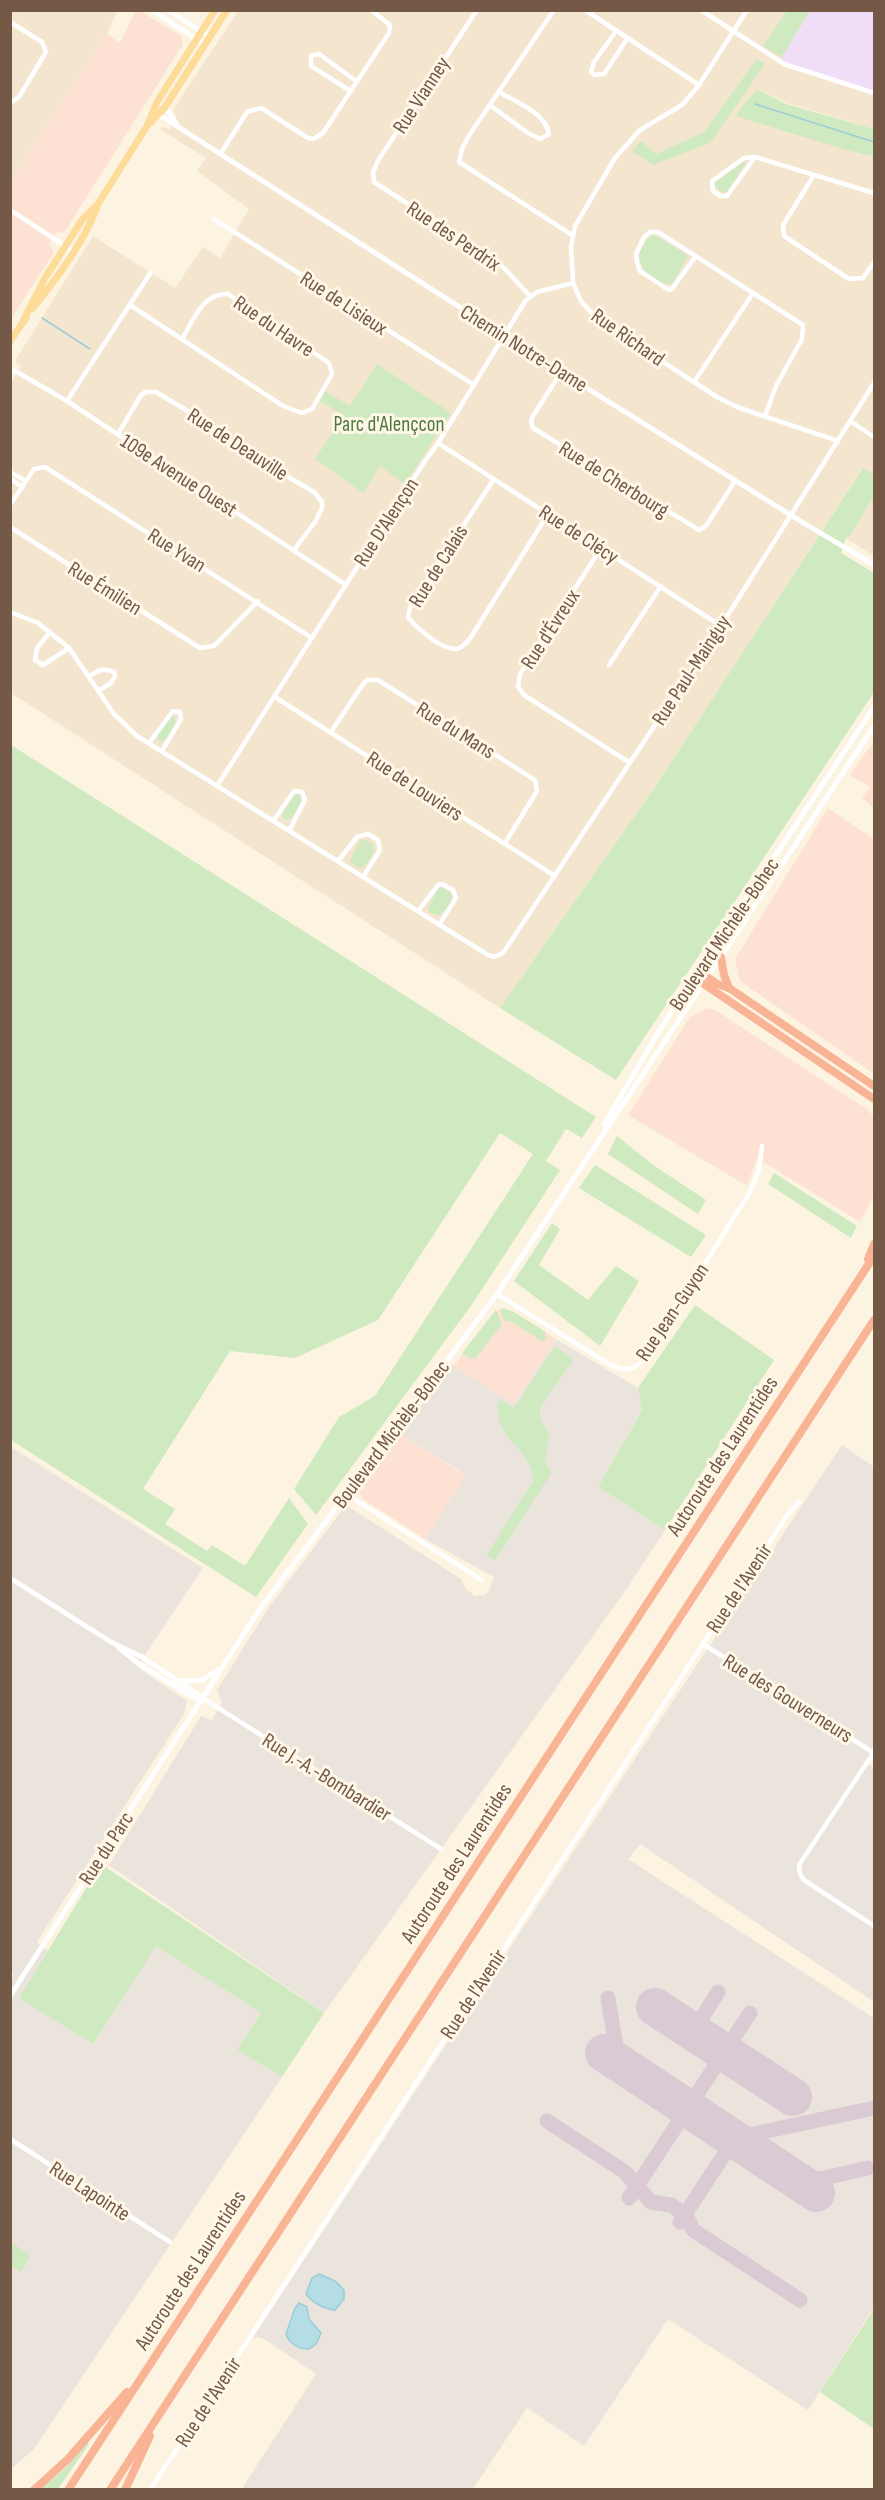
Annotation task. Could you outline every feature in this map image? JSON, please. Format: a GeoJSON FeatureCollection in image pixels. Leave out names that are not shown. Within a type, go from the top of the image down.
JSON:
{"type":"FeatureCollection","features":[{"type":"Feature","properties":{"kind":"highway"},"geometry":{"type":"LineString","coordinates":[[721,957],[729,988]]}},
{"type":"Feature","properties":{"kind":"highway"},"geometry":{"type":"LineString","coordinates":[[697,975],[874,1099]]}},
{"type":"Feature","properties":{"kind":"highway"},"geometry":{"type":"LineString","coordinates":[[705,981],[729,988],[874,1086]]}},
{"type":"Feature","properties":{"kind":"highway"},"geometry":{"type":"LineString","coordinates":[[856,1284],[874,1244]]}},
{"type":"Feature","properties":{"kind":"highway","name":"Autoroute des Laurentides"},"geometry":{"type":"LineString","coordinates":[[68,2490],[874,1256]]}},
{"type":"Feature","properties":{"kind":"highway"},"geometry":{"type":"LineString","coordinates":[[110,2490],[874,1322]]}},
{"type":"Feature","properties":{"kind":"highway"},"geometry":{"type":"LineString","coordinates":[[34,2490],[73,2454],[145,2371]]}},
{"type":"Feature","properties":{"kind":"highway"},"geometry":{"type":"LineString","coordinates":[[125,2490],[161,2411]]}},
{"type":"Feature","properties":{"kind":"main road"},"geometry":{"type":"LineString","coordinates":[[24,319],[53,283],[90,226],[98,204],[156,113],[215,10]]}},
{"type":"Feature","properties":{"kind":"main road"},"geometry":{"type":"LineString","coordinates":[[156,113],[165,107],[227,10]]}},
{"type":"Feature","properties":{"kind":"main road"},"geometry":{"type":"LineString","coordinates":[[10,341],[81,220],[98,204]]}},
{"type":"Feature","properties":{"kind":"street"},"geometry":{"type":"LineString","coordinates":[[114,10],[121,10]]}},
{"type":"Feature","properties":{"kind":"street"},"geometry":{"type":"LineString","coordinates":[[152,10],[205,45]]}},
{"type":"Feature","properties":{"kind":"street"},"geometry":{"type":"LineString","coordinates":[[168,10],[210,37]]}},
{"type":"Feature","properties":{"kind":"street"},"geometry":{"type":"LineString","coordinates":[[221,153],[247,112],[261,108],[308,138],[313,139],[323,133],[389,33],[390,26],[371,10]]}},
{"type":"Feature","properties":{"kind":"street","name":"Rue Vianney"},"geometry":{"type":"LineString","coordinates":[[374,182],[373,172],[379,159],[477,10]]}},
{"type":"Feature","properties":{"kind":"street"},"geometry":{"type":"LineString","coordinates":[[554,10],[470,134],[462,149],[459,162],[572,235]]}},
{"type":"Feature","properties":{"kind":"street"},"geometry":{"type":"LineString","coordinates":[[585,10],[699,86]]}},
{"type":"Feature","properties":{"kind":"street"},"geometry":{"type":"LineString","coordinates":[[700,10],[784,64],[874,93]]}},
{"type":"Feature","properties":{"kind":"street","name":"Rue Richard"},"geometry":{"type":"LineString","coordinates":[[747,10],[699,86],[682,105],[640,130],[615,158],[577,222],[572,235],[573,282],[581,301],[597,319],[694,382],[737,407],[838,441]]}},
{"type":"Feature","properties":{"kind":"street"},"geometry":{"type":"LineString","coordinates":[[10,22],[42,42],[46,52],[19,97],[10,103]]}},
{"type":"Feature","properties":{"kind":"street"},"geometry":{"type":"LineString","coordinates":[[616,31],[594,62],[591,72],[594,75],[603,74],[627,39]]}},
{"type":"Feature","properties":{"kind":"street"},"geometry":{"type":"LineString","coordinates":[[350,90],[311,66],[311,56],[319,54],[356,81]]}},
{"type":"Feature","properties":{"kind":"street"},"geometry":{"type":"LineString","coordinates":[[491,106],[540,139],[549,134],[548,125],[538,116],[500,92]]}},
{"type":"Feature","properties":{"kind":"street","name":"Chemin Notre-Dame"},"geometry":{"type":"LineString","coordinates":[[165,107],[177,125]]}},
{"type":"Feature","properties":{"kind":"street","name":"Chemin Notre-Dame"},"geometry":{"type":"LineString","coordinates":[[156,113],[561,372],[791,516],[874,565]]}},
{"type":"Feature","properties":{"kind":"street"},"geometry":{"type":"LineString","coordinates":[[755,157],[727,196],[721,196],[713,191],[712,181],[744,158],[755,157],[874,193]]}},
{"type":"Feature","properties":{"kind":"street"},"geometry":{"type":"LineString","coordinates":[[814,176],[783,225],[784,236],[849,279],[863,278],[874,262]]}},
{"type":"Feature","properties":{"kind":"street","name":"Rue des Perdrix"},"geometry":{"type":"LineString","coordinates":[[374,182],[489,257],[505,269],[531,296]]}},
{"type":"Feature","properties":{"kind":"street"},"geometry":{"type":"LineString","coordinates":[[10,210],[74,251]]}},
{"type":"Feature","properties":{"kind":"street","name":"Rue de Lisieux"},"geometry":{"type":"LineString","coordinates":[[214,219],[474,385]]}},
{"type":"Feature","properties":{"kind":"street"},"geometry":{"type":"LineString","coordinates":[[696,256],[671,290],[667,290],[640,270],[636,254],[644,237],[650,232],[658,232],[696,256],[803,325],[804,332],[776,386],[765,416]]}},
{"type":"Feature","properties":{"kind":"street"},"geometry":{"type":"LineString","coordinates":[[67,401],[150,272]]}},
{"type":"Feature","properties":{"kind":"street"},"geometry":{"type":"LineString","coordinates":[[531,296],[573,282]]}},
{"type":"Feature","properties":{"kind":"street","name":"Rue du Havre"},"geometry":{"type":"LineString","coordinates":[[130,305],[283,406],[302,413],[312,409],[332,374],[329,363],[228,294],[216,293],[206,301],[182,339]]}},
{"type":"Feature","properties":{"kind":"street"},"geometry":{"type":"LineString","coordinates":[[694,382],[753,293]]}},
{"type":"Feature","properties":{"kind":"street","name":"Rue D'Alençon"},"geometry":{"type":"LineString","coordinates":[[218,786],[531,296]]}},
{"type":"Feature","properties":{"kind":"street","name":"109e Avenue Ouest"},"geometry":{"type":"LineString","coordinates":[[10,368],[67,401],[346,585]]}},
{"type":"Feature","properties":{"kind":"street","name":"Rue de Cherbourg"},"geometry":{"type":"LineString","coordinates":[[561,372],[533,416],[531,421],[533,428],[699,530],[706,526],[735,481]]}},
{"type":"Feature","properties":{"kind":"street","name":"Rue Paul-Mainguy"},"geometry":{"type":"LineString","coordinates":[[439,925],[488,956],[494,957],[503,953],[721,626],[874,383]]}},
{"type":"Feature","properties":{"kind":"street","name":"Rue de Deauville"},"geometry":{"type":"LineString","coordinates":[[118,434],[141,395],[146,392],[156,392],[216,428],[261,461],[314,492],[322,502],[322,508],[315,522],[294,550]]}},
{"type":"Feature","properties":{"kind":"street"},"geometry":{"type":"LineString","coordinates":[[850,421],[874,437]]}},
{"type":"Feature","properties":{"kind":"street","name":"Rue de Clécy"},"geometry":{"type":"LineString","coordinates":[[438,443],[721,626]]}},
{"type":"Feature","properties":{"kind":"street","name":"Rue Yvan"},"geometry":{"type":"LineString","coordinates":[[24,484],[34,469],[40,466],[52,470],[312,638]]}},
{"type":"Feature","properties":{"kind":"street"},"geometry":{"type":"LineString","coordinates":[[10,472],[24,484]]}},
{"type":"Feature","properties":{"kind":"street"},"geometry":{"type":"LineString","coordinates":[[10,479],[24,484]]}},
{"type":"Feature","properties":{"kind":"street","name":"Rue de Calais"},"geometry":{"type":"LineString","coordinates":[[494,479],[410,607],[408,617],[415,627],[448,648],[457,650],[462,647],[471,637],[548,514]]}},
{"type":"Feature","properties":{"kind":"street"},"geometry":{"type":"LineString","coordinates":[[10,505],[24,484]]}},
{"type":"Feature","properties":{"kind":"street","name":"Rue Émilien"},"geometry":{"type":"LineString","coordinates":[[10,527],[200,648],[214,646],[258,601]]}},
{"type":"Feature","properties":{"kind":"street","name":"Rue d'Évreux"},"geometry":{"type":"LineString","coordinates":[[601,548],[520,674],[518,687],[524,695],[630,764]]}},
{"type":"Feature","properties":{"kind":"street"},"geometry":{"type":"LineString","coordinates":[[609,665],[661,586]]}},
{"type":"Feature","properties":{"kind":"street"},"geometry":{"type":"LineString","coordinates":[[10,612],[38,623],[69,648],[114,714],[137,736],[439,925],[456,898],[453,890],[442,884],[438,885],[418,911]]}},
{"type":"Feature","properties":{"kind":"street"},"geometry":{"type":"LineString","coordinates":[[50,632],[37,648],[35,660],[43,665],[69,648]]}},
{"type":"Feature","properties":{"kind":"street"},"geometry":{"type":"LineString","coordinates":[[89,676],[106,669],[114,672],[115,676],[111,683],[98,691]]}},
{"type":"Feature","properties":{"kind":"street","name":"Rue du Mans"},"geometry":{"type":"LineString","coordinates":[[331,732],[361,687],[368,680],[378,680],[535,780],[537,791],[505,843]]}},
{"type":"Feature","properties":{"kind":"street","name":"Rue de Louviers"},"geometry":{"type":"LineString","coordinates":[[275,697],[555,876]]}},
{"type":"Feature","properties":{"kind":"street","name":"Boulevard Michèle-Bohec"},"geometry":{"type":"LineString","coordinates":[[580,1166],[657,1034],[874,707]]}},
{"type":"Feature","properties":{"kind":"street"},"geometry":{"type":"LineString","coordinates":[[149,743],[166,718],[173,711],[180,712],[181,719],[162,751]]}},
{"type":"Feature","properties":{"kind":"street","name":"Boulevard Michèle-Bohec"},"geometry":{"type":"LineString","coordinates":[[202,1699],[260,1609],[497,1294],[874,726]]}},
{"type":"Feature","properties":{"kind":"street"},"geometry":{"type":"LineString","coordinates":[[273,821],[294,791],[302,792],[305,800],[289,831]]}},
{"type":"Feature","properties":{"kind":"street"},"geometry":{"type":"LineString","coordinates":[[338,861],[357,837],[368,834],[378,840],[380,850],[363,877]]}},
{"type":"Feature","properties":{"kind":"street","name":"Rue Jean-Guyon"},"geometry":{"type":"LineString","coordinates":[[497,1294],[609,1364],[623,1370],[633,1369],[648,1354],[750,1192],[759,1170],[762,1146]]}},
{"type":"Feature","properties":{"kind":"street"},"geometry":{"type":"LineString","coordinates":[[346,1494],[482,1580]]}},
{"type":"Feature","properties":{"kind":"street","name":"Rue de l'Avenir"},"geometry":{"type":"LineString","coordinates":[[150,2490],[788,1514],[799,1502]]}},
{"type":"Feature","properties":{"kind":"street","name":"Rue J.-A.-Bombardier"},"geometry":{"type":"LineString","coordinates":[[10,1578],[111,1642],[139,1664],[212,1704],[441,1849]]}},
{"type":"Feature","properties":{"kind":"street","name":"Rue J.-A.-Bombardier"},"geometry":{"type":"LineString","coordinates":[[111,1642],[142,1657],[178,1680],[202,1699]]}},
{"type":"Feature","properties":{"kind":"street","name":"Rue des Gouverneurs"},"geometry":{"type":"LineString","coordinates":[[703,1644],[874,1752]]}},
{"type":"Feature","properties":{"kind":"street"},"geometry":{"type":"LineString","coordinates":[[178,1680],[202,1680],[222,1668]]}},
{"type":"Feature","properties":{"kind":"street","name":"Rue du Parc"},"geometry":{"type":"LineString","coordinates":[[10,1996],[202,1699]]}},
{"type":"Feature","properties":{"kind":"street"},"geometry":{"type":"LineString","coordinates":[[874,1752],[799,1865],[800,1874],[804,1880],[874,1926]]}},
{"type":"Feature","properties":{"kind":"street","name":"Rue Lapointe"},"geometry":{"type":"LineString","coordinates":[[10,2139],[170,2242]]}},
{"type":"Feature","properties":{"kind":"shaded area"},"geometry":{"type":"Polygon","coordinates":[[[11,11],[117,11],[107,34],[11,183],[11,11]]]}},
{"type":"Feature","properties":{"kind":"shaded area"},"geometry":{"type":"Polygon","coordinates":[[[135,11],[140,11],[182,36],[183,44],[64,233],[57,232],[49,244],[54,252],[11,319],[11,183],[107,34],[120,43],[135,11]]]}},
{"type":"Feature","properties":{"kind":"shaded area"},"geometry":{"type":"Polygon","coordinates":[[[238,11],[874,11],[874,129],[787,103],[759,89],[741,105],[737,115],[874,157],[874,475],[862,469],[655,787],[500,1008],[11,693],[10,379],[13,380],[21,366],[15,361],[93,236],[175,288],[203,247],[220,258],[249,209],[197,171],[206,158],[161,130],[162,127],[170,129],[176,116],[173,110],[238,11]]]}},
{"type":"Feature","properties":{"kind":"shaded area"},"geometry":{"type":"Polygon","coordinates":[[[810,11],[874,11],[874,93],[784,64],[782,57],[810,11]]]}},
{"type":"Feature","properties":{"kind":"shaded area"},"geometry":{"type":"Polygon","coordinates":[[[871,501],[874,503],[874,556],[846,538],[850,536],[871,501]]]}},
{"type":"Feature","properties":{"kind":"shaded area"},"geometry":{"type":"Polygon","coordinates":[[[874,741],[874,808],[862,798],[870,787],[850,775],[874,741]]]}},
{"type":"Feature","properties":{"kind":"shaded area"},"geometry":{"type":"Polygon","coordinates":[[[828,808],[874,839],[874,1074],[740,981],[735,959],[828,808]]]}},
{"type":"Feature","properties":{"kind":"shaded area"},"geometry":{"type":"Polygon","coordinates":[[[707,1008],[715,1010],[868,1110],[874,1117],[874,1196],[860,1222],[757,1158],[747,1186],[628,1115],[690,1017],[707,1008]]]}},
{"type":"Feature","properties":{"kind":"shaded area"},"geometry":{"type":"Polygon","coordinates":[[[504,1308],[556,1339],[514,1404],[452,1365],[456,1363],[495,1311],[504,1308]]]}},
{"type":"Feature","properties":{"kind":"shaded area"},"geometry":{"type":"Polygon","coordinates":[[[556,1339],[638,1388],[642,1409],[598,1487],[665,1530],[628,1587],[324,2013],[109,1865],[201,1716],[212,1720],[222,1702],[217,1690],[269,1607],[346,1505],[461,1579],[466,1589],[475,1596],[484,1595],[489,1591],[494,1577],[425,1539],[466,1475],[400,1434],[452,1365],[514,1404],[556,1339]]]}},
{"type":"Feature","properties":{"kind":"shaded area"},"geometry":{"type":"Polygon","coordinates":[[[397,1432],[466,1476],[425,1539],[363,1499],[359,1492],[363,1478],[397,1432]]]}},
{"type":"Feature","properties":{"kind":"shaded area"},"geometry":{"type":"Polygon","coordinates":[[[842,1445],[874,1467],[874,1753],[868,1764],[874,1768],[874,2002],[640,1844],[628,1859],[874,2018],[874,2307],[808,2410],[668,2319],[584,2446],[527,2408],[473,2489],[247,2490],[243,2487],[316,2374],[264,2339],[257,2337],[252,2339],[842,1445]]]}},
{"type":"Feature","properties":{"kind":"shaded area"},"geometry":{"type":"Polygon","coordinates":[[[11,1447],[203,1568],[137,1667],[187,1701],[184,1714],[37,1942],[50,1953],[93,2044],[156,1945],[261,2013],[237,2050],[282,2077],[34,2449],[11,2469],[10,1981],[14,1975],[10,1972],[11,1447]]]}},
{"type":"Feature","properties":{"kind":"green space"},"geometry":{"type":"Polygon","coordinates":[[[787,11],[810,11],[782,57],[763,46],[787,11]]]}},
{"type":"Feature","properties":{"kind":"green space"},"geometry":{"type":"Polygon","coordinates":[[[757,59],[765,64],[710,143],[653,165],[632,151],[641,141],[656,154],[704,132],[757,59]]]}},
{"type":"Feature","properties":{"kind":"green space"},"geometry":{"type":"Polygon","coordinates":[[[758,89],[786,104],[874,129],[874,157],[736,116],[742,105],[758,89]]]}},
{"type":"Feature","properties":{"kind":"green space"},"geometry":{"type":"Polygon","coordinates":[[[745,161],[746,163],[727,192],[721,192],[714,184],[745,161]]]}},
{"type":"Feature","properties":{"kind":"green space"},"geometry":{"type":"Polygon","coordinates":[[[654,235],[686,254],[687,257],[673,283],[662,283],[651,277],[640,262],[639,255],[644,244],[654,235]]]}},
{"type":"Feature","properties":{"kind":"green space","name":"Parc d'Alençcon"},"geometry":{"type":"Polygon","coordinates":[[[377,364],[451,413],[405,484],[380,466],[363,493],[315,459],[344,415],[320,401],[325,391],[350,406],[377,364]]]}},
{"type":"Feature","properties":{"kind":"green space"},"geometry":{"type":"Polygon","coordinates":[[[863,468],[874,475],[874,503],[871,501],[850,536],[846,538],[841,553],[874,573],[874,692],[616,1080],[500,1008],[655,787],[863,468]]]}},
{"type":"Feature","properties":{"kind":"green space"},"geometry":{"type":"Polygon","coordinates":[[[171,716],[174,716],[176,724],[168,738],[161,742],[158,740],[158,734],[171,716]]]}},
{"type":"Feature","properties":{"kind":"green space"},"geometry":{"type":"Polygon","coordinates":[[[11,745],[596,1117],[582,1138],[566,1129],[546,1161],[560,1170],[473,1303],[316,1515],[294,1489],[339,1417],[375,1396],[533,1154],[500,1133],[378,1320],[295,1358],[230,1351],[143,1489],[175,1509],[165,1524],[207,1551],[212,1545],[245,1566],[289,1498],[308,1524],[256,1597],[11,1440],[11,745]]]}},
{"type":"Feature","properties":{"kind":"green space"},"geometry":{"type":"Polygon","coordinates":[[[296,794],[300,794],[301,802],[293,816],[287,820],[283,818],[283,812],[296,794]]]}},
{"type":"Feature","properties":{"kind":"green space"},"geometry":{"type":"Polygon","coordinates":[[[363,839],[373,844],[374,847],[366,864],[360,868],[350,860],[363,839]]]}},
{"type":"Feature","properties":{"kind":"green space"},"geometry":{"type":"Polygon","coordinates":[[[441,887],[451,892],[452,895],[446,909],[437,916],[428,911],[428,908],[441,887]]]}},
{"type":"Feature","properties":{"kind":"green space"},"geometry":{"type":"Polygon","coordinates":[[[617,1136],[653,1165],[706,1200],[698,1214],[608,1154],[617,1136]]]}},
{"type":"Feature","properties":{"kind":"green space"},"geometry":{"type":"Polygon","coordinates":[[[595,1165],[706,1235],[691,1257],[579,1188],[595,1165]]]}},
{"type":"Feature","properties":{"kind":"green space"},"geometry":{"type":"Polygon","coordinates":[[[774,1173],[857,1226],[851,1238],[768,1184],[774,1173]]]}},
{"type":"Feature","properties":{"kind":"green space"},"geometry":{"type":"Polygon","coordinates":[[[552,1223],[560,1229],[539,1265],[588,1300],[616,1266],[639,1281],[600,1346],[514,1281],[552,1223]]]}},
{"type":"Feature","properties":{"kind":"green space"},"geometry":{"type":"Polygon","coordinates":[[[695,1305],[774,1360],[665,1530],[598,1487],[642,1410],[638,1388],[695,1305]]]}},
{"type":"Feature","properties":{"kind":"green space"},"geometry":{"type":"Polygon","coordinates":[[[500,1308],[512,1311],[546,1332],[544,1336],[547,1338],[543,1342],[510,1321],[504,1321],[500,1308]]]}},
{"type":"Feature","properties":{"kind":"green space"},"geometry":{"type":"Polygon","coordinates":[[[496,1310],[502,1324],[476,1358],[471,1359],[462,1353],[496,1310]]]}},
{"type":"Feature","properties":{"kind":"green space"},"geometry":{"type":"Polygon","coordinates":[[[555,1346],[574,1359],[540,1410],[543,1424],[549,1433],[545,1463],[552,1472],[495,1560],[486,1556],[533,1481],[526,1459],[500,1424],[499,1399],[514,1408],[555,1346]]]}},
{"type":"Feature","properties":{"kind":"green space"},"geometry":{"type":"Polygon","coordinates":[[[101,1864],[324,2013],[282,2077],[237,2050],[261,2013],[156,1946],[93,2044],[19,1998],[101,1864]]]}},
{"type":"Feature","properties":{"kind":"green space"},"geometry":{"type":"Polygon","coordinates":[[[11,2242],[30,2255],[21,2272],[11,2266],[11,2242]]]}},
{"type":"Feature","properties":{"kind":"green space"},"geometry":{"type":"Polygon","coordinates":[[[874,2309],[874,2429],[820,2392],[874,2309]]]}},
{"type":"Feature","properties":{"kind":"green space"},"geometry":{"type":"Polygon","coordinates":[[[87,2443],[89,2444],[58,2489],[40,2490],[67,2466],[87,2443]]]}},
{"type":"Feature","properties":{"kind":"water"},"geometry":{"type":"Polygon","coordinates":[[[319,2274],[335,2281],[344,2290],[344,2299],[335,2310],[319,2305],[306,2294],[312,2278],[319,2274]]]}},
{"type":"Feature","properties":{"kind":"water"},"geometry":{"type":"Polygon","coordinates":[[[299,2303],[307,2307],[309,2319],[321,2333],[316,2344],[309,2349],[295,2345],[286,2334],[299,2303]]]}},
{"type":"Feature","properties":{"kind":"waterway"},"geometry":{"type":"LineString","coordinates":[[755,104],[874,142]]}},
{"type":"Feature","properties":{"kind":"waterway"},"geometry":{"type":"LineString","coordinates":[[42,318],[90,349]]}},
{"type":"Feature","properties":{"kind":"taxiway"},"geometry":{"type":"LineString","coordinates":[[693,2032],[718,1992]]}},
{"type":"Feature","properties":{"kind":"taxiway"},"geometry":{"type":"LineString","coordinates":[[608,1998],[616,2047],[610,2057]]}},
{"type":"Feature","properties":{"kind":"taxiway"},"geometry":{"type":"LineString","coordinates":[[629,2198],[750,2013]]}},
{"type":"Feature","properties":{"kind":"taxiway"},"geometry":{"type":"LineString","coordinates":[[680,2222],[735,2138],[874,2108]]}},
{"type":"Feature","properties":{"kind":"taxiway"},"geometry":{"type":"LineString","coordinates":[[547,2121],[625,2172],[651,2202],[671,2205],[686,2215],[693,2230],[800,2300]]}},
{"type":"Feature","properties":{"kind":"taxiway"},"geometry":{"type":"LineString","coordinates":[[802,2183],[868,2168]]}},
{"type":"Feature","properties":{"kind":"runway"},"geometry":{"type":"LineString","coordinates":[[655,2007],[793,2097]]}},
{"type":"Feature","properties":{"kind":"runway"},"geometry":{"type":"LineString","coordinates":[[604,2053],[816,2193]]}}]}
